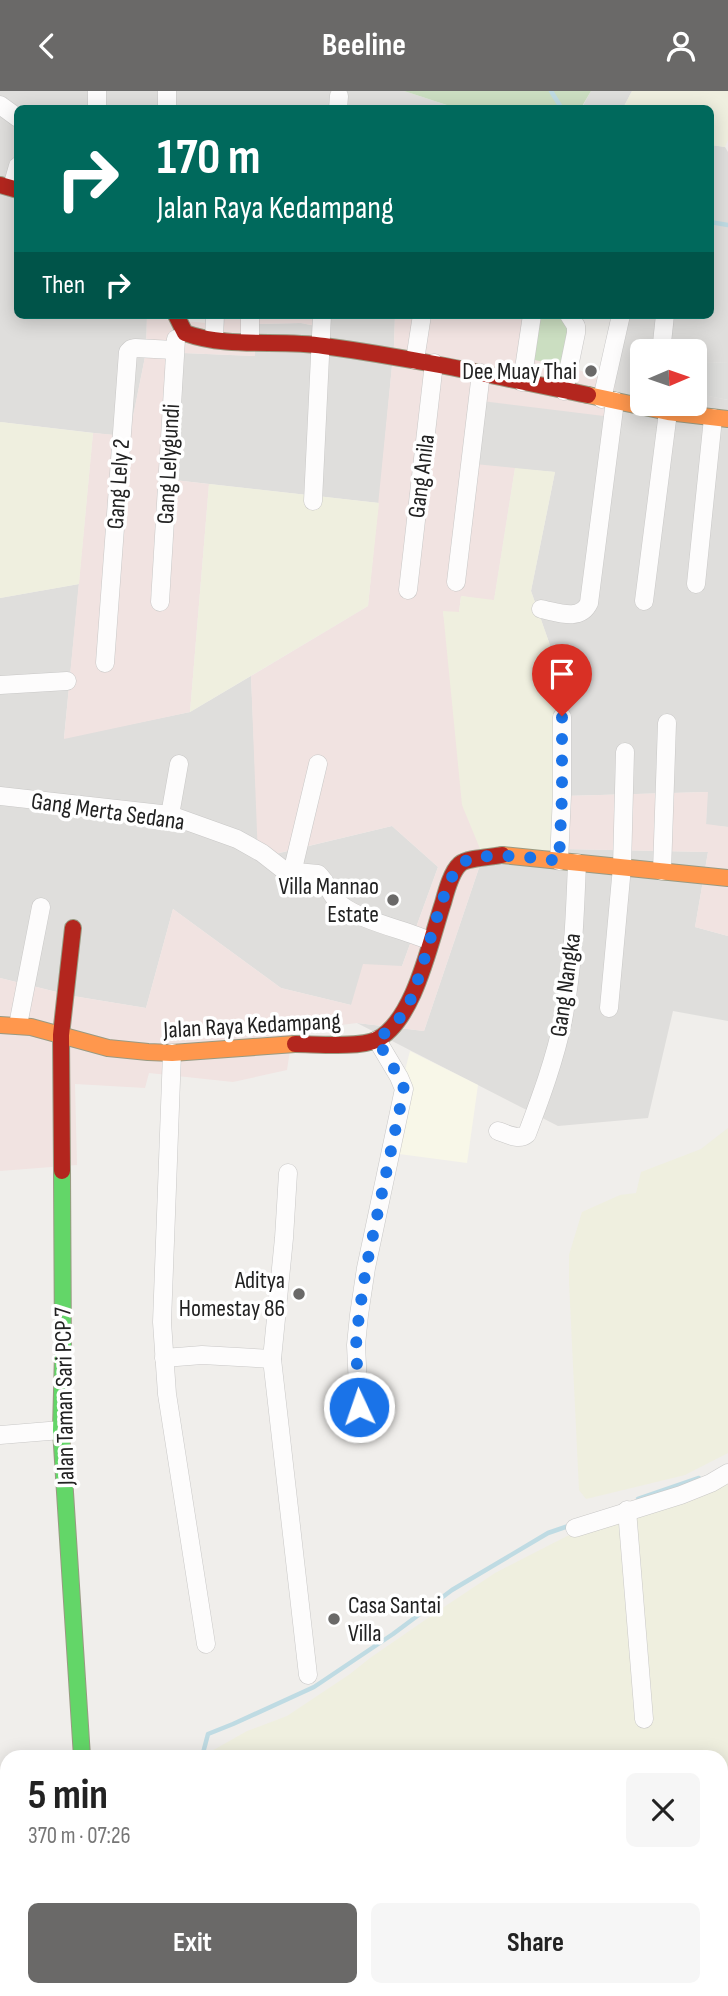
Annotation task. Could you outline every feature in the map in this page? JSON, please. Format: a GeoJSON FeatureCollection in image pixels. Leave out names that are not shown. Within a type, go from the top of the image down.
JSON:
{"type":"FeatureCollection","features":[{"type":"Feature","properties":{"kind":"street"},"geometry":{"type":"LineString","coordinates":[[214,339],[215,319]]}},
{"type":"Feature","properties":{"kind":"street"},"geometry":{"type":"LineString","coordinates":[[250,319],[250,341]]}},
{"type":"Feature","properties":{"kind":"street"},"geometry":{"type":"LineString","coordinates":[[313,501],[322,319]]}},
{"type":"Feature","properties":{"kind":"street"},"geometry":{"type":"LineString","coordinates":[[415,360],[421,319]]}},
{"type":"Feature","properties":{"kind":"street"},"geometry":{"type":"LineString","coordinates":[[522,382],[531,319]]}},
{"type":"Feature","properties":{"kind":"street"},"geometry":{"type":"LineString","coordinates":[[564,391],[576,333],[576,326],[572,319]]}},
{"type":"Feature","properties":{"kind":"street"},"geometry":{"type":"LineString","coordinates":[[541,608],[571,615],[581,613],[589,603],[609,400],[620,319]]}},
{"type":"Feature","properties":{"kind":"street"},"geometry":{"type":"LineString","coordinates":[[662,339],[664,319]]}},
{"type":"Feature","properties":{"kind":"street"},"geometry":{"type":"LineString","coordinates":[[178,321],[185,333],[204,340],[320,345],[435,363],[630,404]]}},
{"type":"Feature","properties":{"kind":"street","name":"Gang Lelygundi"},"geometry":{"type":"LineString","coordinates":[[160,602],[174,350],[178,321]]}},
{"type":"Feature","properties":{"kind":"street","name":"Gang Lely 2"},"geometry":{"type":"LineString","coordinates":[[105,663],[128,352],[135,348],[174,350]]}},
{"type":"Feature","properties":{"kind":"street","name":"Gang Anila"},"geometry":{"type":"LineString","coordinates":[[408,590],[435,363]]}},
{"type":"Feature","properties":{"kind":"street"},"geometry":{"type":"LineString","coordinates":[[456,582],[481,373]]}},
{"type":"Feature","properties":{"kind":"street"},"geometry":{"type":"LineString","coordinates":[[644,601],[659,417]]}},
{"type":"Feature","properties":{"kind":"street"},"geometry":{"type":"LineString","coordinates":[[696,584],[721,419]]}},
{"type":"Feature","properties":{"kind":"street"},"geometry":{"type":"LineString","coordinates":[[0,685],[66,681]]}},
{"type":"Feature","properties":{"kind":"street","name":"Gang Nangka"},"geometry":{"type":"LineString","coordinates":[[498,1131],[519,1137],[526,1136],[564,1018],[574,928],[562,796],[562,716]]}},
{"type":"Feature","properties":{"kind":"street"},"geometry":{"type":"LineString","coordinates":[[662,871],[667,723]]}},
{"type":"Feature","properties":{"kind":"street"},"geometry":{"type":"LineString","coordinates":[[609,1008],[622,867],[625,752]]}},
{"type":"Feature","properties":{"kind":"street"},"geometry":{"type":"LineString","coordinates":[[170,815],[179,764]]}},
{"type":"Feature","properties":{"kind":"street"},"geometry":{"type":"LineString","coordinates":[[292,873],[318,764]]}},
{"type":"Feature","properties":{"kind":"street","name":"Gang Merta Sedana"},"geometry":{"type":"LineString","coordinates":[[0,796],[170,815],[237,839],[262,853],[279,868],[292,873],[318,874],[328,884],[337,902],[350,911],[430,941]]}},
{"type":"Feature","properties":{"kind":"street","name":"Jalan Raya Kedampang"},"geometry":{"type":"LineString","coordinates":[[9,1025],[108,1048],[172,1053],[286,1044],[364,1044],[377,1040],[406,1010],[454,874],[459,865],[466,861],[505,855],[728,878]]}},
{"type":"Feature","properties":{"kind":"street"},"geometry":{"type":"LineString","coordinates":[[9,1025],[41,907]]}},
{"type":"Feature","properties":{"kind":"street","name":"Jalan Taman Sari PCP 7"},"geometry":{"type":"LineString","coordinates":[[74,928],[61,1035],[61,1430],[82,1750]]}},
{"type":"Feature","properties":{"kind":"street"},"geometry":{"type":"LineString","coordinates":[[359,1407],[356,1345],[359,1315],[366,1268],[404,1089],[377,1040]]}},
{"type":"Feature","properties":{"kind":"street"},"geometry":{"type":"LineString","coordinates":[[172,1053],[162,1322],[164,1358],[167,1394],[206,1644]]}},
{"type":"Feature","properties":{"kind":"street"},"geometry":{"type":"LineString","coordinates":[[288,1173],[272,1359],[309,1675]]}},
{"type":"Feature","properties":{"kind":"street"},"geometry":{"type":"LineString","coordinates":[[164,1358],[202,1355],[272,1359]]}},
{"type":"Feature","properties":{"kind":"street"},"geometry":{"type":"LineString","coordinates":[[0,1436],[61,1430]]}},
{"type":"Feature","properties":{"kind":"street"},"geometry":{"type":"LineString","coordinates":[[575,1528],[681,1495],[728,1473]]}},
{"type":"Feature","properties":{"kind":"street"},"geometry":{"type":"LineString","coordinates":[[627,1510],[644,1719]]}},
{"type":"Feature","properties":{"kind":"shaded area"},"geometry":{"type":"Polygon","coordinates":[[[0,91],[404,91],[447,105],[14,105],[14,319],[147,319],[146,352],[129,437],[0,422],[0,91]]]}},
{"type":"Feature","properties":{"kind":"shaded area"},"geometry":{"type":"Polygon","coordinates":[[[591,91],[632,91],[625,105],[583,105],[591,91]]]}},
{"type":"Feature","properties":{"kind":"shaded area"},"geometry":{"type":"Polygon","coordinates":[[[714,145],[725,147],[728,152],[728,363],[707,362],[707,339],[630,339],[630,417],[707,417],[707,396],[728,400],[728,827],[706,825],[707,792],[564,796],[559,671],[531,591],[555,472],[475,465],[482,401],[615,381],[628,319],[714,319],[714,145]]]}},
{"type":"Feature","properties":{"kind":"shaded area"},"geometry":{"type":"Polygon","coordinates":[[[147,319],[183,319],[219,324],[220,319],[327,319],[327,328],[301,323],[256,324],[255,356],[183,353],[174,480],[209,484],[190,712],[64,739],[93,433],[129,436],[146,352],[147,319]]]}},
{"type":"Feature","properties":{"kind":"shaded area"},"geometry":{"type":"Polygon","coordinates":[[[327,319],[395,319],[379,503],[174,480],[183,353],[254,356],[256,324],[301,323],[326,328],[327,319]]]}},
{"type":"Feature","properties":{"kind":"shaded area"},"geometry":{"type":"Polygon","coordinates":[[[395,319],[530,320],[575,369],[615,381],[612,417],[482,401],[475,464],[515,468],[494,601],[461,596],[459,612],[443,612],[483,856],[424,1031],[357,1023],[293,1031],[287,1070],[233,1082],[149,1073],[145,1088],[75,1084],[77,1165],[0,1171],[0,978],[73,996],[146,1008],[173,909],[281,988],[351,1005],[363,964],[402,966],[438,867],[392,826],[258,858],[251,676],[368,606],[395,319]]]}},
{"type":"Feature","properties":{"kind":"shaded area"},"geometry":{"type":"Polygon","coordinates":[[[707,362],[728,363],[728,400],[707,396],[707,362]]]}},
{"type":"Feature","properties":{"kind":"shaded area"},"geometry":{"type":"Polygon","coordinates":[[[79,584],[64,738],[190,712],[251,676],[259,858],[392,826],[438,867],[402,966],[351,1005],[281,988],[173,909],[146,1008],[73,996],[0,978],[0,598],[79,584]]]}},
{"type":"Feature","properties":{"kind":"shaded area"},"geometry":{"type":"Polygon","coordinates":[[[708,792],[706,824],[728,827],[728,936],[695,927],[708,852],[562,849],[564,796],[708,792]]]}},
{"type":"Feature","properties":{"kind":"shaded area"},"geometry":{"type":"Polygon","coordinates":[[[562,849],[708,852],[695,927],[728,936],[728,1021],[673,1011],[648,1118],[558,1126],[357,1023],[424,1031],[483,856],[562,849]]]}},
{"type":"Feature","properties":{"kind":"shaded area"},"geometry":{"type":"Polygon","coordinates":[[[410,1051],[478,1085],[467,1163],[384,1152],[410,1051]]]}},
{"type":"Feature","properties":{"kind":"green space"},"geometry":{"type":"Polygon","coordinates":[[[404,91],[591,91],[583,105],[447,105],[404,91]]]}},
{"type":"Feature","properties":{"kind":"green space"},"geometry":{"type":"Polygon","coordinates":[[[632,91],[728,91],[728,140],[725,147],[714,145],[714,105],[625,105],[632,91]]]}},
{"type":"Feature","properties":{"kind":"green space"},"geometry":{"type":"Polygon","coordinates":[[[531,319],[582,319],[575,369],[526,358],[531,319]]]}},
{"type":"Feature","properties":{"kind":"green space"},"geometry":{"type":"Polygon","coordinates":[[[0,422],[93,433],[79,584],[0,598],[0,422]]]}},
{"type":"Feature","properties":{"kind":"green space"},"geometry":{"type":"Polygon","coordinates":[[[515,468],[555,472],[531,591],[559,671],[564,796],[562,849],[483,856],[462,805],[443,611],[459,612],[461,596],[494,600],[515,468]]]}},
{"type":"Feature","properties":{"kind":"green space"},"geometry":{"type":"Polygon","coordinates":[[[209,484],[379,503],[368,606],[190,712],[209,484]]]}},
{"type":"Feature","properties":{"kind":"green space"},"geometry":{"type":"Polygon","coordinates":[[[728,1128],[728,1453],[685,1475],[586,1499],[579,1490],[569,1282],[569,1255],[582,1212],[620,1195],[636,1193],[641,1172],[701,1149],[728,1128]]]}},
{"type":"Feature","properties":{"kind":"green space"},"geometry":{"type":"Polygon","coordinates":[[[728,1483],[728,1750],[214,1750],[247,1731],[287,1716],[495,1573],[575,1532],[689,1502],[728,1483]]]}},
{"type":"Feature","properties":{"kind":"waterway"},"geometry":{"type":"LineString","coordinates":[[551,91],[560,105]]}},
{"type":"Feature","properties":{"kind":"waterway"},"geometry":{"type":"LineString","coordinates":[[714,223],[728,225]]}},
{"type":"Feature","properties":{"kind":"waterway"},"geometry":{"type":"LineString","coordinates":[[638,1499],[699,1478]]}},
{"type":"Feature","properties":{"kind":"waterway"},"geometry":{"type":"LineString","coordinates":[[204,1750],[208,1734],[314,1687],[452,1590],[548,1533],[571,1525]]}},
{"type":"Feature","properties":{"kind":"traffic: fast"},"geometry":{"type":"LineString","coordinates":[[62,1171],[61,1430],[82,1750]]}},
{"type":"Feature","properties":{"kind":"traffic: slow"},"geometry":{"type":"LineString","coordinates":[[588,395],[668,412],[728,419]]}},
{"type":"Feature","properties":{"kind":"traffic: slow"},"geometry":{"type":"LineString","coordinates":[[502,855],[728,878]]}},
{"type":"Feature","properties":{"kind":"traffic: slow"},"geometry":{"type":"LineString","coordinates":[[0,1025],[31,1027],[108,1048],[148,1052],[172,1053],[295,1044]]}},
{"type":"Feature","properties":{"kind":"traffic: jam"},"geometry":{"type":"LineString","coordinates":[[0,185],[14,189]]}},
{"type":"Feature","properties":{"kind":"traffic: jam"},"geometry":{"type":"LineString","coordinates":[[178,319],[185,333],[202,338],[307,344],[357,351],[588,395]]}},
{"type":"Feature","properties":{"kind":"traffic: jam"},"geometry":{"type":"LineString","coordinates":[[295,1044],[359,1044],[376,1040],[389,1031],[401,1016],[419,979],[454,872],[463,862],[502,855]]}},
{"type":"Feature","properties":{"kind":"traffic: jam"},"geometry":{"type":"LineString","coordinates":[[62,1171],[61,1035],[73,928]]}},
{"type":"Feature","properties":{"kind":"place","name":"Dee Muay Thai"},"geometry":{"type":"Point","coordinates":[591,371]}},
{"type":"Feature","properties":{"kind":"place","name":"Villa Mannao Estate"},"geometry":{"type":"Point","coordinates":[393,900]}},
{"type":"Feature","properties":{"kind":"place","name":"Aditya Homestay 86"},"geometry":{"type":"Point","coordinates":[299,1294]}},
{"type":"Feature","properties":{"kind":"place","name":"Casa Santai Villa"},"geometry":{"type":"Point","coordinates":[334,1619]}},
{"type":"Feature","properties":{"kind":"route"},"geometry":{"type":"LineString","coordinates":[[359,1407],[356,1345],[359,1315],[366,1268],[404,1089],[377,1040],[406,1010],[447,890],[459,865],[466,861],[505,855],[559,861],[562,716]]}}]}
